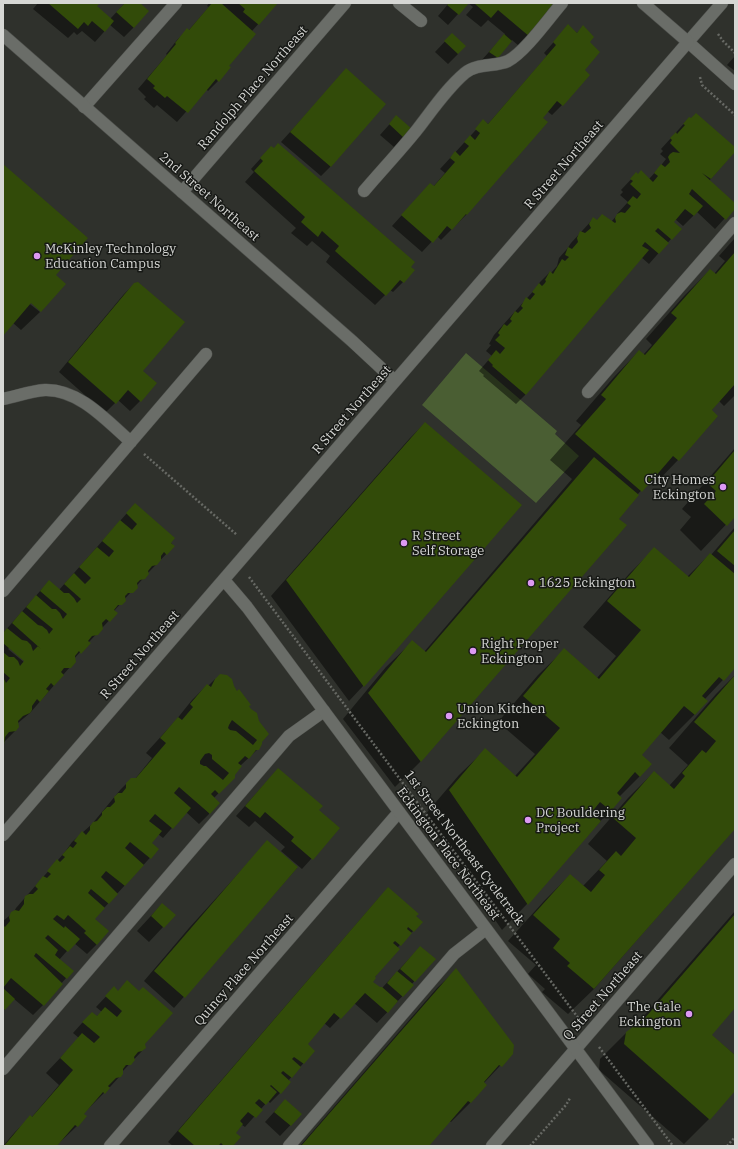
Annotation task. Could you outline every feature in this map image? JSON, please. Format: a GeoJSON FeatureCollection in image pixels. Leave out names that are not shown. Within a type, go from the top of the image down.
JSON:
{"type":"FeatureCollection","features":[{"type":"Feature","properties":{"kind":"street"},"geometry":{"type":"LineString","coordinates":[[84,107],[176,3]]}},
{"type":"Feature","properties":{"kind":"street","name":"Randolph Place Northeast"},"geometry":{"type":"LineString","coordinates":[[182,192],[345,3]]}},
{"type":"Feature","properties":{"kind":"street"},"geometry":{"type":"LineString","coordinates":[[399,3],[421,21]]}},
{"type":"Feature","properties":{"kind":"street"},"geometry":{"type":"LineString","coordinates":[[364,191],[414,133],[454,83],[467,72],[476,67],[500,64],[516,56],[562,3]]}},
{"type":"Feature","properties":{"kind":"street"},"geometry":{"type":"LineString","coordinates":[[643,3],[735,84]]}},
{"type":"Feature","properties":{"kind":"street","name":"R Street Northeast"},"geometry":{"type":"LineString","coordinates":[[3,835],[722,3]]}},
{"type":"Feature","properties":{"kind":"street","name":"2nd Street Northeast"},"geometry":{"type":"LineString","coordinates":[[3,35],[352,340],[395,380]]}},
{"type":"Feature","properties":{"kind":"street"},"geometry":{"type":"LineString","coordinates":[[588,392],[735,223]]}},
{"type":"Feature","properties":{"kind":"street"},"geometry":{"type":"LineString","coordinates":[[3,590],[206,354]]}},
{"type":"Feature","properties":{"kind":"street"},"geometry":{"type":"LineString","coordinates":[[3,399],[23,393],[47,390],[72,395],[131,442]]}},
{"type":"Feature","properties":{"kind":"street","name":"Eckington Place Northeast"},"geometry":{"type":"LineString","coordinates":[[224,580],[247,607],[648,1146]]}},
{"type":"Feature","properties":{"kind":"street"},"geometry":{"type":"LineString","coordinates":[[3,1069],[289,736],[324,711]]}},
{"type":"Feature","properties":{"kind":"street","name":"Quincy Place Northeast"},"geometry":{"type":"LineString","coordinates":[[110,1146],[399,812]]}},
{"type":"Feature","properties":{"kind":"street","name":"Q Street Northeast"},"geometry":{"type":"LineString","coordinates":[[492,1146],[735,864]]}},
{"type":"Feature","properties":{"kind":"street"},"geometry":{"type":"LineString","coordinates":[[289,1146],[454,954],[486,929]]}},
{"type":"Feature","properties":{"kind":"path"},"geometry":{"type":"LineString","coordinates":[[709,18],[723,41],[735,53]]}},
{"type":"Feature","properties":{"kind":"path"},"geometry":{"type":"LineString","coordinates":[[131,442],[237,535]]}},
{"type":"Feature","properties":{"kind":"path","name":"1st Street Northeast Cycletrack"},"geometry":{"type":"LineString","coordinates":[[239,562],[673,1146]]}},
{"type":"Feature","properties":{"kind":"path"},"geometry":{"type":"LineString","coordinates":[[530,1146],[566,1105],[570,1098]]}},
{"type":"Feature","properties":{"kind":"path"},"geometry":{"type":"LineString","coordinates":[[727,1146],[735,1137]]}},
{"type":"Feature","properties":{"kind":"green space"},"geometry":{"type":"Polygon","coordinates":[[[466,353],[557,431],[555,434],[579,456],[536,503],[422,405],[466,353]]]}},
{"type":"Feature","properties":{"kind":"building"},"geometry":{"type":"Polygon","coordinates":[[[48,3],[100,3],[97,6],[114,21],[105,32],[92,21],[88,26],[84,22],[78,29],[48,3]]]}},
{"type":"Feature","properties":{"kind":"building"},"geometry":{"type":"Polygon","coordinates":[[[125,3],[140,3],[149,11],[134,28],[116,12],[125,3]]]}},
{"type":"Feature","properties":{"kind":"building"},"geometry":{"type":"Polygon","coordinates":[[[212,3],[221,3],[256,34],[229,66],[231,67],[219,82],[216,79],[188,113],[167,96],[165,98],[153,88],[155,86],[147,79],[176,44],[175,43],[187,28],[189,30],[212,3]]]}},
{"type":"Feature","properties":{"kind":"building"},"geometry":{"type":"Polygon","coordinates":[[[238,3],[278,3],[259,25],[243,12],[245,9],[238,3]]]}},
{"type":"Feature","properties":{"kind":"building"},"geometry":{"type":"Polygon","coordinates":[[[449,3],[469,3],[459,15],[447,5],[449,3]]]}},
{"type":"Feature","properties":{"kind":"building"},"geometry":{"type":"Polygon","coordinates":[[[558,3],[530,37],[498,10],[491,18],[475,4],[558,3]]]}},
{"type":"Feature","properties":{"kind":"building"},"geometry":{"type":"Polygon","coordinates":[[[568,24],[577,33],[583,25],[594,37],[590,42],[600,52],[585,70],[590,75],[563,106],[557,101],[543,118],[548,122],[467,215],[466,214],[452,230],[447,226],[433,243],[401,215],[430,183],[434,186],[455,162],[450,158],[455,151],[460,156],[469,146],[464,142],[470,135],[475,140],[480,133],[475,129],[483,119],[488,124],[556,45],[553,42],[568,24]]]}},
{"type":"Feature","properties":{"kind":"building"},"geometry":{"type":"Polygon","coordinates":[[[452,33],[466,46],[458,54],[444,41],[452,33]]]}},
{"type":"Feature","properties":{"kind":"building"},"geometry":{"type":"Polygon","coordinates":[[[504,34],[512,41],[498,58],[489,52],[504,34]]]}},
{"type":"Feature","properties":{"kind":"building"},"geometry":{"type":"Polygon","coordinates":[[[346,68],[386,104],[331,167],[290,132],[346,68]]]}},
{"type":"Feature","properties":{"kind":"building"},"geometry":{"type":"Polygon","coordinates":[[[696,113],[735,147],[735,152],[711,179],[702,173],[735,203],[735,209],[726,220],[692,189],[689,194],[703,206],[694,216],[685,209],[674,222],[682,229],[672,240],[658,228],[655,231],[669,243],[659,254],[645,242],[642,246],[649,250],[526,395],[492,366],[493,365],[488,360],[496,350],[500,354],[505,348],[495,340],[500,335],[498,333],[504,324],[507,326],[512,321],[510,319],[515,311],[518,313],[523,308],[521,306],[526,297],[530,300],[535,294],[532,292],[539,283],[542,286],[545,283],[550,271],[553,274],[562,259],[565,261],[569,257],[565,255],[568,247],[572,249],[578,242],[577,238],[580,231],[585,233],[591,228],[589,224],[593,217],[597,220],[602,214],[615,223],[617,214],[621,212],[625,213],[631,206],[627,203],[633,196],[637,199],[641,194],[630,184],[633,181],[630,179],[636,172],[638,174],[641,170],[653,182],[658,176],[654,173],[661,164],[665,167],[670,162],[668,157],[670,154],[673,152],[680,153],[670,143],[672,140],[670,138],[676,132],[677,134],[685,125],[683,124],[689,117],[691,118],[696,113]]]}},
{"type":"Feature","properties":{"kind":"building"},"geometry":{"type":"Polygon","coordinates":[[[396,115],[412,129],[404,138],[389,124],[396,115]]]}},
{"type":"Feature","properties":{"kind":"building"},"geometry":{"type":"Polygon","coordinates":[[[278,143],[415,262],[411,267],[415,270],[404,283],[400,280],[386,296],[335,251],[339,246],[322,231],[318,237],[301,222],[305,217],[254,171],[263,161],[260,158],[271,146],[274,148],[278,143]]]}},
{"type":"Feature","properties":{"kind":"building","name":"McKinley Technology Education Campus"},"geometry":{"type":"Polygon","coordinates":[[[3,164],[88,238],[56,275],[66,284],[41,312],[31,303],[3,336],[3,164]]]}},
{"type":"Feature","properties":{"kind":"building"},"geometry":{"type":"Polygon","coordinates":[[[735,252],[735,384],[712,410],[718,416],[679,461],[673,456],[642,492],[575,434],[606,399],[601,395],[639,350],[645,355],[677,318],[671,313],[710,269],[716,274],[735,252]]]}},
{"type":"Feature","properties":{"kind":"building"},"geometry":{"type":"Polygon","coordinates":[[[138,282],[185,322],[143,371],[157,383],[141,402],[128,390],[116,404],[68,362],[134,283],[138,282]]]}},
{"type":"Feature","properties":{"kind":"building","name":"R Street Self Storage"},"geometry":{"type":"Polygon","coordinates":[[[425,422],[522,505],[364,687],[286,580],[425,422]]]}},
{"type":"Feature","properties":{"kind":"building","name":"City Homes Eckington"},"geometry":{"type":"Polygon","coordinates":[[[735,450],[735,517],[727,526],[704,504],[716,491],[707,483],[735,450]]]}},
{"type":"Feature","properties":{"kind":"building","name":"1625 Eckington"},"geometry":{"type":"Polygon","coordinates":[[[594,457],[639,495],[619,519],[627,525],[421,762],[368,693],[412,640],[426,652],[594,457]]]}},
{"type":"Feature","properties":{"kind":"building"},"geometry":{"type":"Polygon","coordinates":[[[135,503],[175,538],[171,543],[175,546],[167,555],[164,552],[157,565],[152,566],[148,571],[149,574],[145,579],[140,580],[137,583],[138,588],[133,593],[128,593],[125,596],[126,601],[122,605],[118,605],[114,610],[118,613],[110,622],[106,619],[102,623],[103,629],[98,635],[92,636],[88,641],[91,643],[81,654],[79,651],[75,656],[76,662],[71,668],[64,668],[61,672],[64,675],[54,686],[51,683],[46,689],[49,691],[40,702],[37,699],[32,706],[30,713],[23,716],[18,721],[19,727],[16,731],[9,732],[5,737],[3,745],[3,677],[6,683],[10,678],[3,672],[3,652],[9,657],[14,657],[20,666],[24,661],[3,643],[3,633],[7,628],[22,640],[27,641],[31,645],[33,651],[38,646],[12,623],[22,611],[38,625],[47,630],[49,634],[53,629],[26,607],[36,595],[52,609],[56,609],[63,619],[67,614],[40,591],[49,580],[64,593],[69,593],[77,603],[81,599],[64,584],[74,573],[85,584],[91,578],[79,567],[97,547],[109,557],[114,551],[102,541],[120,520],[132,530],[137,524],[126,513],[135,503]]]}},
{"type":"Feature","properties":{"kind":"building"},"geometry":{"type":"Polygon","coordinates":[[[735,530],[735,566],[717,551],[735,530]]]}},
{"type":"Feature","properties":{"kind":"building"},"geometry":{"type":"Polygon","coordinates":[[[654,547],[689,577],[710,553],[735,574],[735,668],[724,681],[719,677],[702,696],[708,701],[695,715],[684,706],[642,755],[652,764],[640,777],[635,772],[617,793],[622,798],[611,811],[600,802],[591,813],[601,821],[528,905],[449,790],[485,748],[517,777],[560,728],[523,696],[564,648],[599,679],[641,630],[607,601],[654,547]]]}},
{"type":"Feature","properties":{"kind":"building"},"geometry":{"type":"Polygon","coordinates":[[[220,674],[227,675],[232,679],[237,691],[239,689],[251,705],[249,706],[251,709],[257,713],[259,721],[269,734],[262,742],[259,750],[256,750],[249,759],[245,756],[238,763],[242,766],[235,775],[235,778],[219,794],[215,790],[211,794],[220,803],[210,814],[179,787],[174,793],[191,808],[173,829],[155,814],[149,821],[162,831],[152,843],[159,849],[151,859],[130,842],[125,848],[144,865],[125,886],[106,871],[101,877],[118,894],[109,904],[91,889],[88,893],[105,908],[95,919],[109,931],[97,945],[84,933],[86,931],[68,915],[64,920],[57,915],[53,919],[64,928],[65,926],[80,939],[68,952],[48,935],[45,938],[58,950],[55,955],[74,971],[67,979],[36,953],[34,956],[63,984],[44,1006],[11,978],[3,988],[3,925],[5,927],[10,921],[9,917],[11,912],[15,910],[19,911],[24,904],[25,896],[33,894],[38,889],[35,886],[43,876],[47,878],[51,874],[47,871],[57,859],[60,862],[65,857],[62,855],[70,846],[73,848],[77,843],[74,841],[82,831],[86,835],[93,822],[97,821],[102,815],[102,812],[115,802],[114,797],[118,793],[122,793],[126,788],[126,783],[131,778],[136,778],[166,743],[160,738],[178,717],[182,720],[193,707],[190,704],[207,684],[211,687],[215,679],[220,674]],[[232,720],[228,728],[236,731],[253,745],[257,740],[232,720]],[[209,753],[205,754],[200,761],[200,764],[206,766],[223,780],[229,773],[212,759],[212,755],[209,753]]]}},
{"type":"Feature","properties":{"kind":"building"},"geometry":{"type":"Polygon","coordinates":[[[735,675],[735,829],[594,989],[567,966],[570,963],[553,948],[560,939],[533,915],[570,874],[591,892],[605,875],[599,870],[616,851],[621,856],[636,838],[613,818],[654,771],[674,789],[685,776],[682,773],[702,750],[706,753],[716,741],[694,722],[735,675]]]}},
{"type":"Feature","properties":{"kind":"building"},"geometry":{"type":"Polygon","coordinates":[[[278,768],[323,806],[319,810],[340,828],[313,860],[291,841],[294,837],[265,812],[260,818],[245,806],[278,768]]]}},
{"type":"Feature","properties":{"kind":"building"},"geometry":{"type":"Polygon","coordinates":[[[267,840],[298,867],[185,998],[154,971],[267,840]]]}},
{"type":"Feature","properties":{"kind":"building"},"geometry":{"type":"Polygon","coordinates":[[[388,887],[419,914],[416,916],[423,922],[414,932],[408,927],[407,929],[412,933],[401,946],[395,941],[393,943],[400,949],[375,977],[376,978],[373,982],[382,987],[398,1001],[388,1013],[365,993],[341,1019],[334,1013],[308,1044],[315,1051],[304,1064],[294,1057],[292,1059],[301,1067],[292,1078],[283,1071],[281,1073],[291,1082],[281,1094],[271,1085],[270,1086],[277,1092],[266,1105],[259,1099],[255,1103],[263,1110],[256,1118],[248,1112],[240,1121],[243,1124],[236,1133],[241,1137],[233,1146],[224,1146],[221,1143],[218,1146],[195,1146],[178,1131],[388,887]]]}},
{"type":"Feature","properties":{"kind":"building"},"geometry":{"type":"Polygon","coordinates":[[[162,903],[176,915],[164,928],[151,916],[162,903]]]}},
{"type":"Feature","properties":{"kind":"building","name":"The Gale Eckington"},"geometry":{"type":"Polygon","coordinates":[[[735,914],[735,1008],[712,1035],[735,1055],[735,1091],[710,1120],[624,1044],[626,1032],[644,1019],[735,914]]]}},
{"type":"Feature","properties":{"kind":"building"},"geometry":{"type":"Polygon","coordinates":[[[420,946],[436,959],[415,982],[400,969],[420,946]]]}},
{"type":"Feature","properties":{"kind":"building"},"geometry":{"type":"Polygon","coordinates":[[[456,968],[514,1045],[513,1054],[502,1067],[499,1065],[484,1082],[487,1085],[471,1103],[468,1101],[429,1146],[301,1146],[456,968]]]}},
{"type":"Feature","properties":{"kind":"building"},"geometry":{"type":"Polygon","coordinates":[[[397,971],[414,985],[403,997],[387,983],[397,971]]]}},
{"type":"Feature","properties":{"kind":"building"},"geometry":{"type":"Polygon","coordinates":[[[127,980],[139,991],[143,987],[173,1013],[145,1044],[146,1048],[138,1052],[131,1065],[126,1065],[123,1069],[123,1074],[121,1077],[116,1078],[108,1086],[110,1088],[105,1094],[103,1092],[84,1114],[87,1116],[78,1127],[75,1125],[57,1146],[4,1146],[30,1115],[32,1117],[73,1070],[60,1058],[74,1042],[82,1033],[94,1043],[100,1037],[82,1022],[92,1012],[97,1016],[105,1007],[117,1017],[122,1011],[105,996],[114,986],[118,991],[127,980]]]}},
{"type":"Feature","properties":{"kind":"building"},"geometry":{"type":"Polygon","coordinates":[[[3,988],[15,999],[5,1010],[3,1008],[3,988]]]}},
{"type":"Feature","properties":{"kind":"building"},"geometry":{"type":"Polygon","coordinates":[[[285,1099],[302,1114],[291,1126],[274,1112],[285,1099]]]}},
{"type":"Feature","properties":{"kind":"place","name":"McKinley Technology Education Campus"},"geometry":{"type":"Point","coordinates":[37,256]}},
{"type":"Feature","properties":{"kind":"place","name":"City Homes Eckington"},"geometry":{"type":"Point","coordinates":[723,487]}},
{"type":"Feature","properties":{"kind":"place","name":"R Street Self Storage"},"geometry":{"type":"Point","coordinates":[404,543]}},
{"type":"Feature","properties":{"kind":"place","name":"1625 Eckington"},"geometry":{"type":"Point","coordinates":[531,583]}},
{"type":"Feature","properties":{"kind":"place","name":"Right Proper Eckington"},"geometry":{"type":"Point","coordinates":[473,651]}},
{"type":"Feature","properties":{"kind":"place","name":"Union Kitchen Eckington"},"geometry":{"type":"Point","coordinates":[449,716]}},
{"type":"Feature","properties":{"kind":"place","name":"DC Bouldering Project"},"geometry":{"type":"Point","coordinates":[528,820]}},
{"type":"Feature","properties":{"kind":"place","name":"The Gale Eckington"},"geometry":{"type":"Point","coordinates":[689,1014]}}]}
